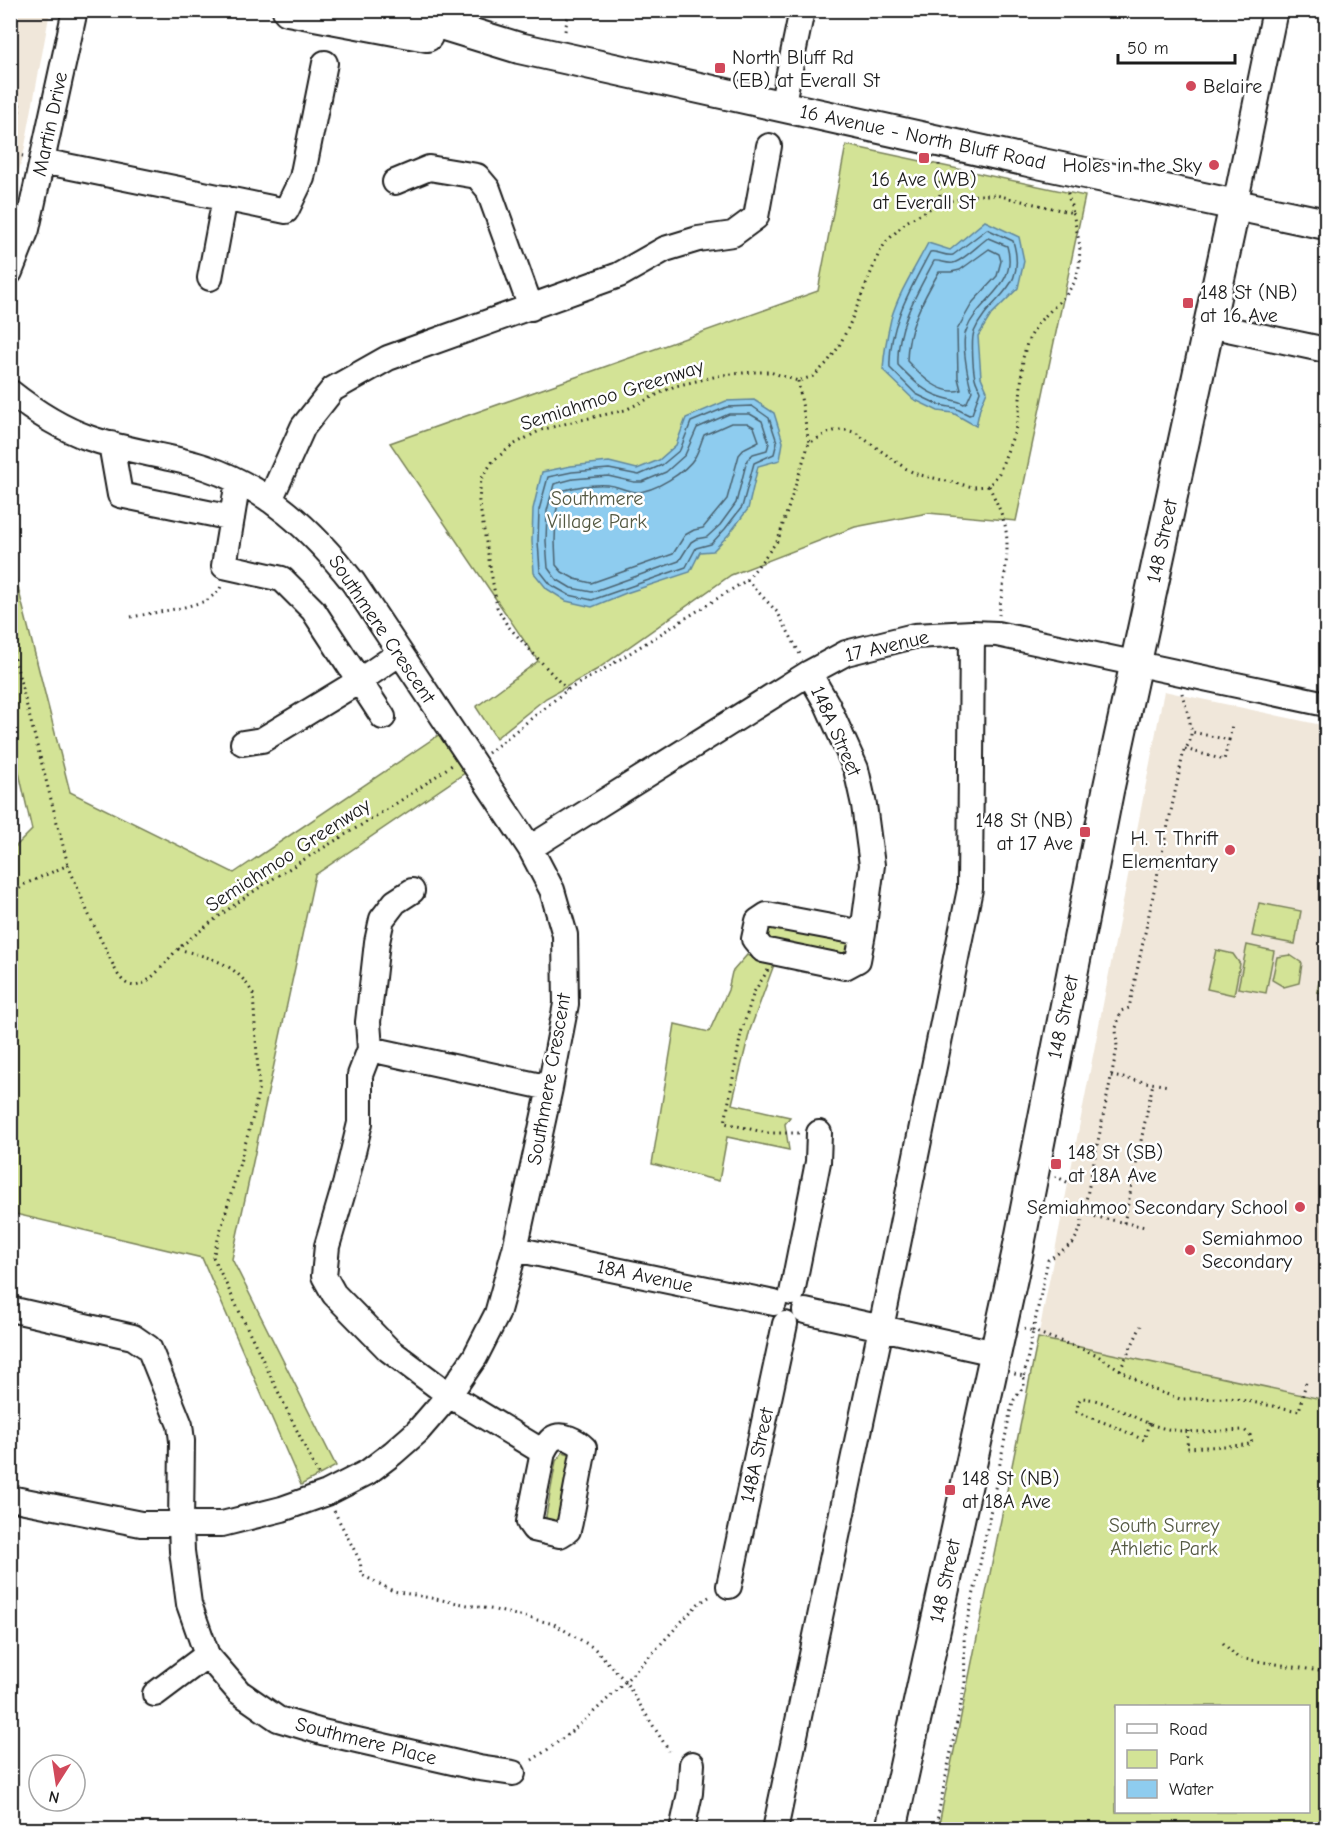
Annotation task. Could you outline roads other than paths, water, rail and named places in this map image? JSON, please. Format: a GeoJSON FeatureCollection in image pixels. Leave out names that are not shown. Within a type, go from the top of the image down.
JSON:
{"type":"FeatureCollection","features":[{"type":"Feature","properties":{"kind":"main road","name":"16 Avenue - North Bluff Road"},"geometry":{"type":"LineString","coordinates":[[288,10],[322,14],[405,33],[519,48]]}},
{"type":"Feature","properties":{"kind":"main road","name":"16 Avenue - North Bluff Road"},"geometry":{"type":"LineString","coordinates":[[395,10],[519,48],[1326,224]]}},
{"type":"Feature","properties":{"kind":"main road","name":"148 Street"},"geometry":{"type":"LineString","coordinates":[[891,1830],[1005,1364],[1017,1255],[1108,791],[1235,205]]}},
{"type":"Feature","properties":{"kind":"street","name":"Martin Drive"},"geometry":{"type":"LineString","coordinates":[[10,272],[27,229],[33,159],[75,10]]}},
{"type":"Feature","properties":{"kind":"street"},"geometry":{"type":"LineString","coordinates":[[782,107],[802,10]]}},
{"type":"Feature","properties":{"kind":"street"},"geometry":{"type":"LineString","coordinates":[[1235,205],[1275,10]]}},
{"type":"Feature","properties":{"kind":"street"},"geometry":{"type":"LineString","coordinates":[[33,159],[286,211],[302,178],[325,63]]}},
{"type":"Feature","properties":{"kind":"street"},"geometry":{"type":"LineString","coordinates":[[270,500],[303,427],[333,389],[388,358],[619,275],[665,249],[699,238],[733,234],[756,217],[769,146]]}},
{"type":"Feature","properties":{"kind":"street"},"geometry":{"type":"LineString","coordinates":[[395,182],[429,168],[477,176],[488,189],[531,308]]}},
{"type":"Feature","properties":{"kind":"street"},"geometry":{"type":"LineString","coordinates":[[210,278],[225,198]]}},
{"type":"Feature","properties":{"kind":"street"},"geometry":{"type":"LineString","coordinates":[[1209,325],[1326,350]]}},
{"type":"Feature","properties":{"kind":"street","name":"Southmere Crescent"},"geometry":{"type":"LineString","coordinates":[[10,392],[52,422],[88,438],[204,467],[238,481],[270,500],[298,521],[328,550],[353,582],[530,848],[552,890],[565,935],[566,1004],[515,1249],[497,1314],[475,1357],[449,1395],[417,1432],[393,1454],[368,1472],[327,1492],[282,1509],[222,1524],[141,1524],[10,1498]]}},
{"type":"Feature","properties":{"kind":"street"},"geometry":{"type":"LineString","coordinates":[[111,444],[120,495],[232,518]]}},
{"type":"Feature","properties":{"kind":"street"},"geometry":{"type":"LineString","coordinates":[[238,481],[224,566],[282,579],[313,610],[383,717]]}},
{"type":"Feature","properties":{"kind":"street"},"geometry":{"type":"LineString","coordinates":[[776,1830],[970,889],[972,633]]}},
{"type":"Feature","properties":{"kind":"street","name":"17 Avenue"},"geometry":{"type":"LineString","coordinates":[[530,848],[809,673],[846,653],[914,636],[997,634],[1326,704]]}},
{"type":"Feature","properties":{"kind":"street"},"geometry":{"type":"LineString","coordinates":[[243,744],[262,740],[400,653]]}},
{"type":"Feature","properties":{"kind":"street","name":"148A Street"},"geometry":{"type":"LineString","coordinates":[[809,673],[827,704],[856,769],[864,805],[872,865],[863,933],[858,960],[845,967],[778,954],[763,950],[754,939],[758,921],[767,915],[863,933]]}},
{"type":"Feature","properties":{"kind":"street"},"geometry":{"type":"LineString","coordinates":[[412,891],[395,902],[382,919],[377,942],[368,1022],[370,1049],[360,1075],[360,1123],[327,1246],[324,1276],[334,1294],[388,1350],[449,1395],[543,1452]]}},
{"type":"Feature","properties":{"kind":"street"},"geometry":{"type":"LineString","coordinates":[[370,1049],[550,1088]]}},
{"type":"Feature","properties":{"kind":"street"},"geometry":{"type":"LineString","coordinates":[[790,1302],[818,1162],[809,1133]]}},
{"type":"Feature","properties":{"kind":"street","name":"18A Avenue"},"geometry":{"type":"LineString","coordinates":[[515,1249],[790,1302],[1005,1364]]}},
{"type":"Feature","properties":{"kind":"street","name":"148A Street"},"geometry":{"type":"LineString","coordinates":[[719,1592],[785,1324],[798,1322],[790,1302]]}},
{"type":"Feature","properties":{"kind":"street","name":"Southmere Place"},"geometry":{"type":"LineString","coordinates":[[10,1309],[133,1336],[149,1348],[180,1425],[182,1441],[181,1525],[189,1604],[207,1655],[239,1692],[278,1719],[322,1732],[479,1768],[523,1767]]}},
{"type":"Feature","properties":{"kind":"street"},"geometry":{"type":"LineString","coordinates":[[155,1694],[207,1655]]}},
{"type":"Feature","properties":{"kind":"street"},"geometry":{"type":"LineString","coordinates":[[682,1830],[690,1793],[692,1764]]}},
{"type":"Feature","properties":{"kind":"water"},"geometry":{"type":"Polygon","coordinates":[[[985,221],[1019,237],[1024,261],[1018,288],[991,315],[978,336],[981,377],[987,391],[976,426],[953,413],[938,411],[913,399],[883,370],[894,309],[928,243],[950,250],[985,221]]]}},
{"type":"Feature","properties":{"kind":"water"},"geometry":{"type":"Polygon","coordinates":[[[754,400],[774,413],[783,442],[780,460],[758,466],[748,509],[713,551],[700,552],[690,572],[592,607],[566,601],[547,589],[534,573],[532,541],[533,509],[542,472],[609,462],[637,469],[659,460],[676,445],[686,418],[726,401],[754,400]]]}},
{"type":"Feature","properties":{"kind":"place","name":"North Bluff Rd (EB) at Everall St"},"geometry":{"type":"Point","coordinates":[720,68]}},
{"type":"Feature","properties":{"kind":"place","name":"Belaire"},"geometry":{"type":"Point","coordinates":[1191,86]}},
{"type":"Feature","properties":{"kind":"place","name":"16 Ave (WB) at Everall St"},"geometry":{"type":"Point","coordinates":[924,158]}},
{"type":"Feature","properties":{"kind":"place","name":"Holes in the Sky"},"geometry":{"type":"Point","coordinates":[1214,165]}},
{"type":"Feature","properties":{"kind":"place","name":"148 St (NB) at 16 Ave"},"geometry":{"type":"Point","coordinates":[1188,303]}},
{"type":"Feature","properties":{"kind":"place","name":"148 St (NB) at 17 Ave"},"geometry":{"type":"Point","coordinates":[1085,832]}},
{"type":"Feature","properties":{"kind":"place","name":"H. T. Thrift Elementary"},"geometry":{"type":"Point","coordinates":[1230,850]}},
{"type":"Feature","properties":{"kind":"place","name":"148 St (SB) at 18A Ave"},"geometry":{"type":"Point","coordinates":[1056,1164]}},
{"type":"Feature","properties":{"kind":"place","name":"Semiahmoo Secondary School"},"geometry":{"type":"Point","coordinates":[1300,1207]}},
{"type":"Feature","properties":{"kind":"place","name":"Semiahmoo Secondary"},"geometry":{"type":"Point","coordinates":[1190,1250]}},
{"type":"Feature","properties":{"kind":"place","name":"148 St (NB) at 18A Ave"},"geometry":{"type":"Point","coordinates":[950,1490]}},
{"type":"Feature","properties":{"kind":"park label","name":"Southmere Village Park"},"geometry":{"type":"Point","coordinates":[597,510]}},
{"type":"Feature","properties":{"kind":"park label","name":"South Surrey Athletic Park"},"geometry":{"type":"Point","coordinates":[1164,1536]}}]}
